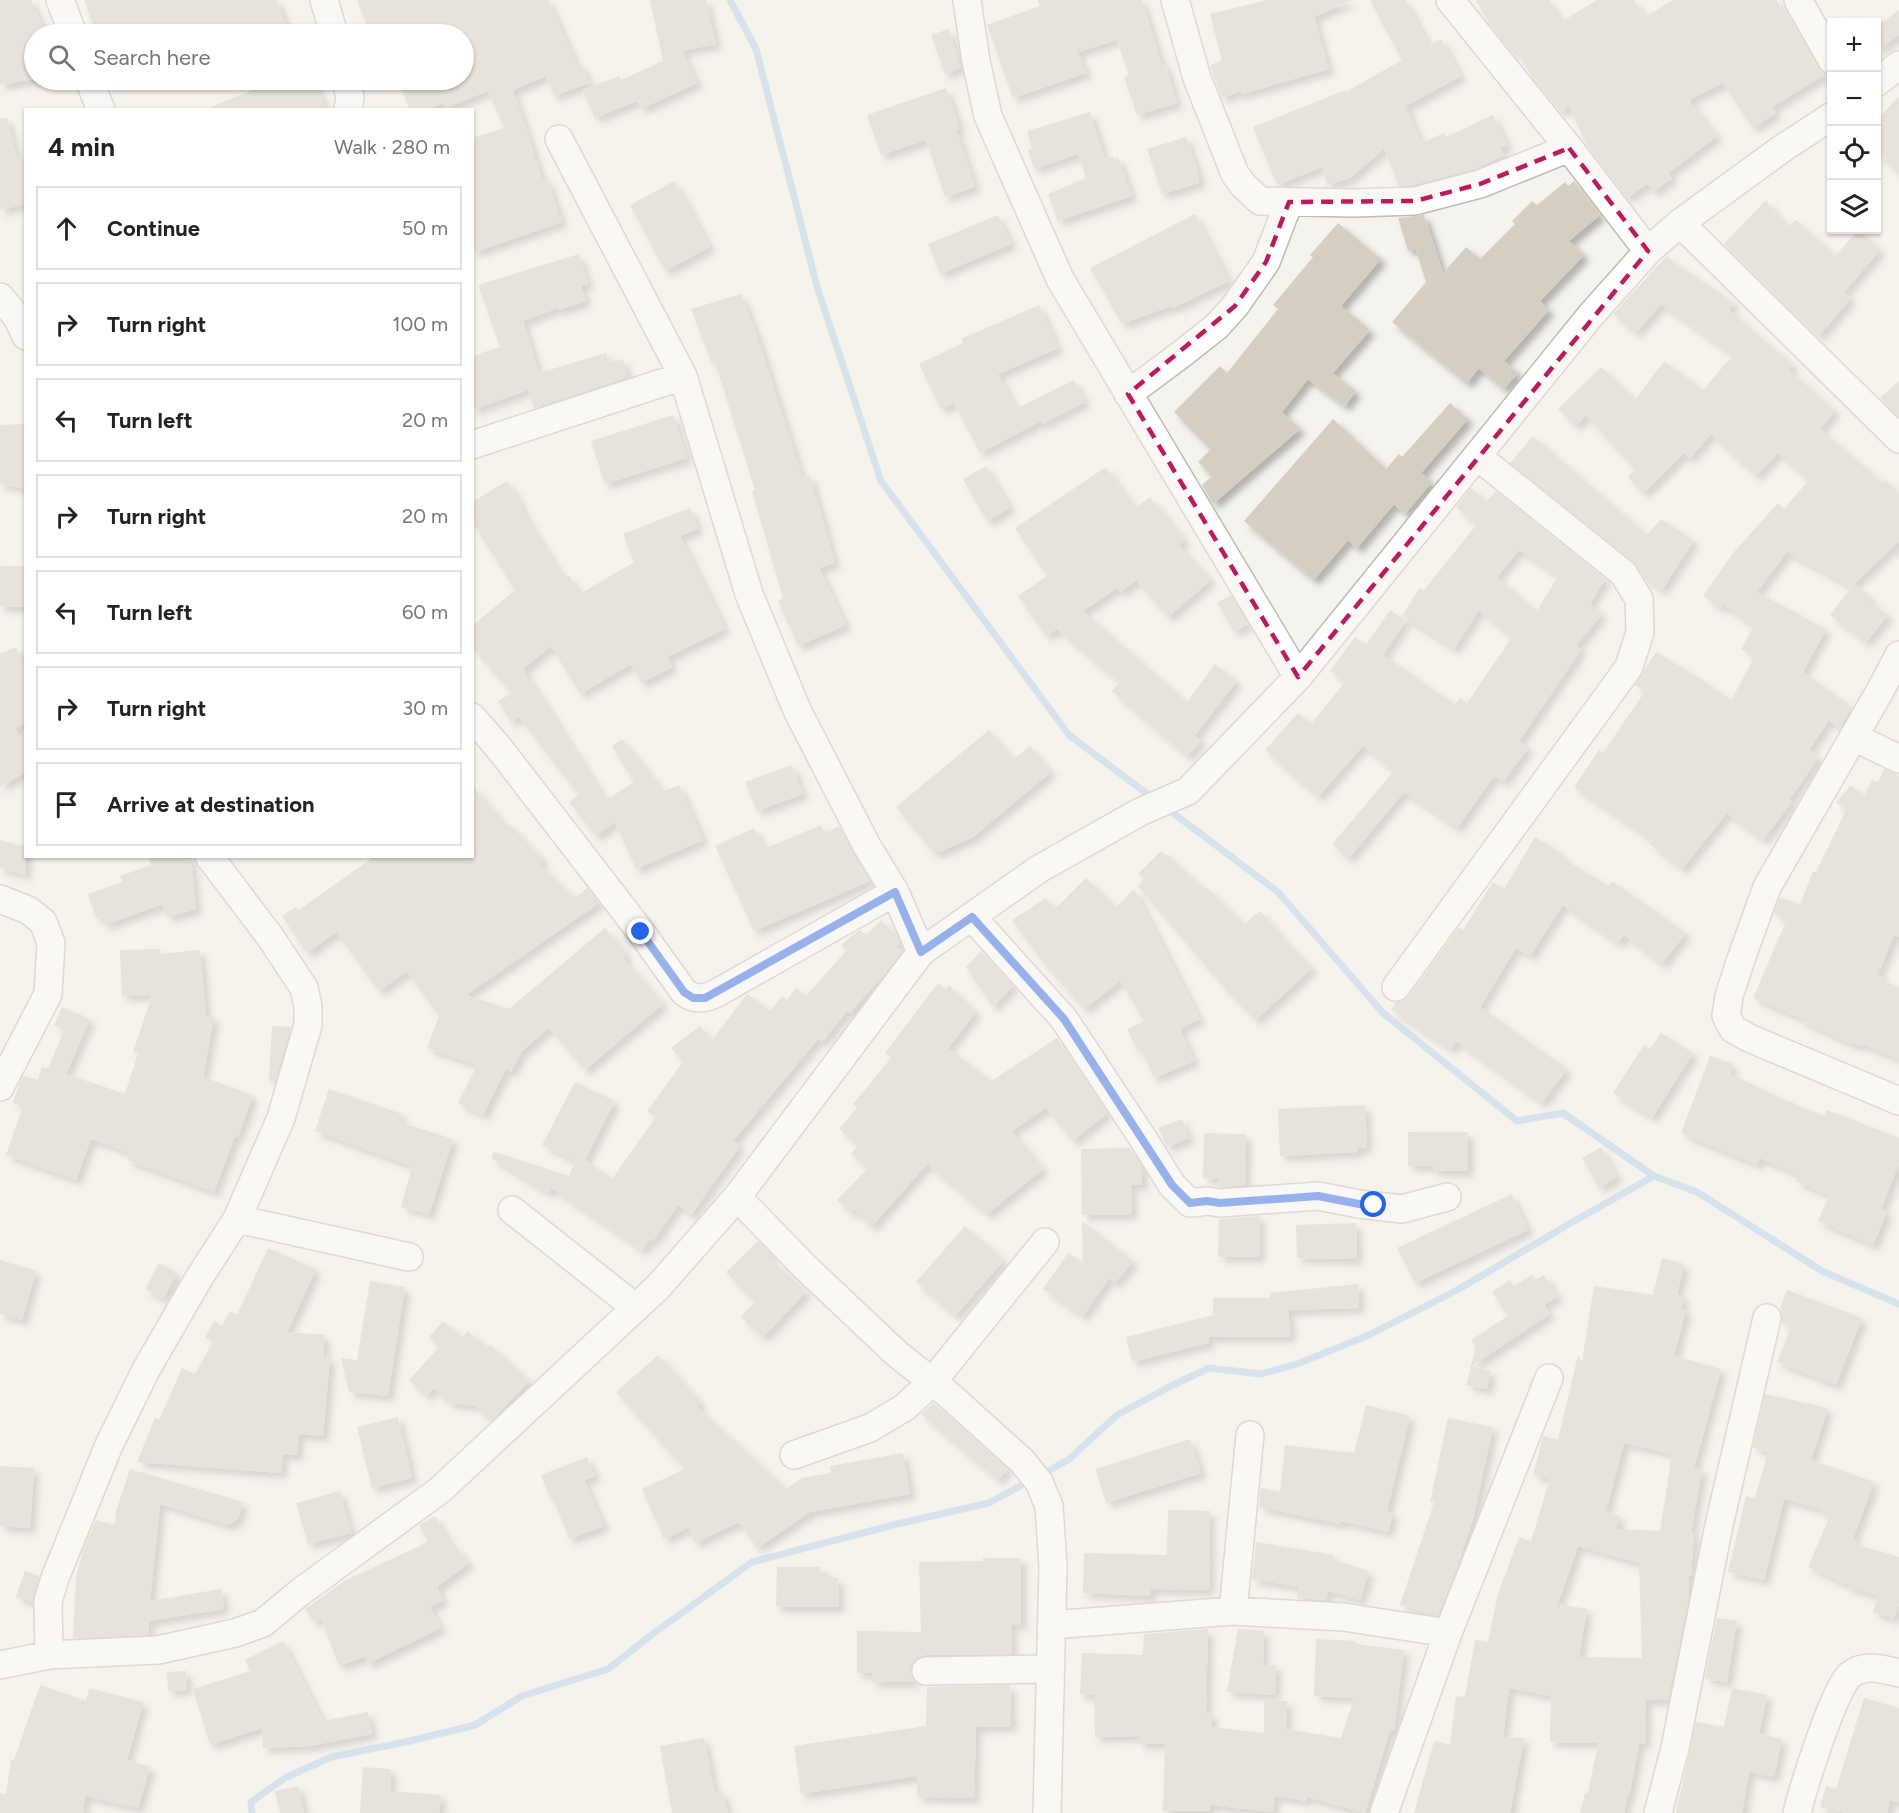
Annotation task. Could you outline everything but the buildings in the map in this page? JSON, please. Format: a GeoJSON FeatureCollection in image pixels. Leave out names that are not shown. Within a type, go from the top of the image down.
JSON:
{"type":"FeatureCollection","features":[{"type":"Feature","properties":{"kind":"street"},"geometry":{"type":"LineString","coordinates":[[60,0],[69,24]]}},
{"type":"Feature","properties":{"kind":"street"},"geometry":{"type":"LineString","coordinates":[[324,0],[331,24]]}},
{"type":"Feature","properties":{"kind":"street"},"geometry":{"type":"LineString","coordinates":[[967,0],[976,61],[988,116],[1060,279],[1298,677]]}},
{"type":"Feature","properties":{"kind":"street"},"geometry":{"type":"LineString","coordinates":[[1175,0],[1197,78],[1235,174],[1260,201],[1354,203],[1415,201],[1480,184],[1569,147]]}},
{"type":"Feature","properties":{"kind":"street"},"geometry":{"type":"LineString","coordinates":[[1450,0],[1569,147],[1648,251]]}},
{"type":"Feature","properties":{"kind":"street"},"geometry":{"type":"LineString","coordinates":[[1798,0],[1827,51]]}},
{"type":"Feature","properties":{"kind":"street"},"geometry":{"type":"LineString","coordinates":[[1881,79],[1899,65]]}},
{"type":"Feature","properties":{"kind":"street"},"geometry":{"type":"LineString","coordinates":[[93,90],[100,108]]}},
{"type":"Feature","properties":{"kind":"street"},"geometry":{"type":"LineString","coordinates":[[348,90],[348,108]]}},
{"type":"Feature","properties":{"kind":"street"},"geometry":{"type":"LineString","coordinates":[[0,1665],[49,1655],[158,1650],[235,1633],[263,1623],[299,1593],[440,1490],[658,1287],[737,1197],[921,952],[1039,869],[1140,812],[1188,791],[1298,677],[1591,315],[1648,251],[1680,223],[1783,147],[1827,119]]}},
{"type":"Feature","properties":{"kind":"street"},"geometry":{"type":"LineString","coordinates":[[559,138],[683,376],[749,594],[797,710],[867,846],[895,892],[921,952]]}},
{"type":"Feature","properties":{"kind":"street"},"geometry":{"type":"LineString","coordinates":[[1128,394],[1217,326],[1235,306],[1266,262],[1289,202]]}},
{"type":"Feature","properties":{"kind":"street"},"geometry":{"type":"LineString","coordinates":[[1680,223],[1899,439]]}},
{"type":"Feature","properties":{"kind":"street"},"geometry":{"type":"LineString","coordinates":[[474,445],[683,376]]}},
{"type":"Feature","properties":{"kind":"street"},"geometry":{"type":"LineString","coordinates":[[1396,987],[1629,668],[1640,632],[1639,600],[1623,573],[1477,456]]}},
{"type":"Feature","properties":{"kind":"street"},"geometry":{"type":"LineString","coordinates":[[1899,655],[1767,887],[1729,996],[1726,1016],[1734,1029],[1749,1038],[1899,1101]]}},
{"type":"Feature","properties":{"kind":"street"},"geometry":{"type":"LineString","coordinates":[[474,719],[499,748],[641,932],[684,992],[693,998],[705,998],[715,994],[895,892]]}},
{"type":"Feature","properties":{"kind":"street"},"geometry":{"type":"LineString","coordinates":[[1854,737],[1899,759]]}},
{"type":"Feature","properties":{"kind":"street"},"geometry":{"type":"LineString","coordinates":[[49,1655],[48,1601],[55,1578],[109,1445],[147,1368],[199,1278],[237,1219],[281,1118],[308,1024],[308,1006],[304,988],[210,858]]}},
{"type":"Feature","properties":{"kind":"street"},"geometry":{"type":"LineString","coordinates":[[0,899],[28,910],[43,922],[51,943],[48,994],[0,1086]]}},
{"type":"Feature","properties":{"kind":"street"},"geometry":{"type":"LineString","coordinates":[[972,917],[1064,1019],[1172,1185],[1190,1203],[1318,1196],[1402,1209],[1447,1197]]}},
{"type":"Feature","properties":{"kind":"street"},"geometry":{"type":"LineString","coordinates":[[737,1197],[805,1267],[896,1353],[950,1396],[1022,1461],[1039,1482],[1049,1506],[1053,1566],[1047,1813]]}},
{"type":"Feature","properties":{"kind":"street"},"geometry":{"type":"LineString","coordinates":[[512,1210],[636,1308]]}},
{"type":"Feature","properties":{"kind":"street"},"geometry":{"type":"LineString","coordinates":[[237,1219],[409,1257]]}},
{"type":"Feature","properties":{"kind":"street"},"geometry":{"type":"LineString","coordinates":[[794,1455],[870,1428],[904,1407],[932,1382],[1045,1242]]}},
{"type":"Feature","properties":{"kind":"street"},"geometry":{"type":"LineString","coordinates":[[1658,1813],[1675,1748],[1719,1525],[1767,1317]]}},
{"type":"Feature","properties":{"kind":"street"},"geometry":{"type":"LineString","coordinates":[[1384,1813],[1448,1633],[1549,1378]]}},
{"type":"Feature","properties":{"kind":"street"},"geometry":{"type":"LineString","coordinates":[[1233,1611],[1250,1435]]}},
{"type":"Feature","properties":{"kind":"street"},"geometry":{"type":"LineString","coordinates":[[1051,1625],[1233,1611],[1343,1617],[1448,1633]]}},
{"type":"Feature","properties":{"kind":"street"},"geometry":{"type":"LineString","coordinates":[[1797,1813],[1842,1684],[1850,1674],[1862,1669],[1878,1668],[1899,1673]]}},
{"type":"Feature","properties":{"kind":"street"},"geometry":{"type":"LineString","coordinates":[[926,1671],[1050,1669]]}},
{"type":"Feature","properties":{"kind":"highlighted area"},"geometry":{"type":"Polygon","coordinates":[[[1569,148],[1648,251],[1298,677],[1128,394],[1235,306],[1266,262],[1289,202],[1415,201],[1480,184],[1569,148]]]}},
{"type":"Feature","properties":{"kind":"waterway"},"geometry":{"type":"LineString","coordinates":[[730,0],[756,49],[818,290],[881,481],[1069,735],[1154,799]]}},
{"type":"Feature","properties":{"kind":"waterway"},"geometry":{"type":"LineString","coordinates":[[1165,807],[1278,892],[1383,1013],[1517,1121],[1563,1113],[1654,1176],[1697,1192],[1822,1271],[1899,1304]]}},
{"type":"Feature","properties":{"kind":"waterway"},"geometry":{"type":"LineString","coordinates":[[1041,1475],[1068,1460],[1117,1415],[1169,1387],[1209,1368],[1261,1374],[1297,1364],[1369,1335],[1459,1289],[1654,1176]]}},
{"type":"Feature","properties":{"kind":"waterway"},"geometry":{"type":"LineString","coordinates":[[252,1813],[251,1802],[285,1778],[331,1757],[475,1725],[522,1696],[608,1669],[752,1562],[893,1525],[989,1503],[1031,1480]]}},
{"type":"Feature","properties":{"kind":"route"},"geometry":{"type":"LineString","coordinates":[[641,932],[684,992],[693,998],[705,998],[895,892],[921,952],[972,917],[1064,1019],[1172,1185],[1190,1203],[1318,1196],[1374,1205]]}}]}
